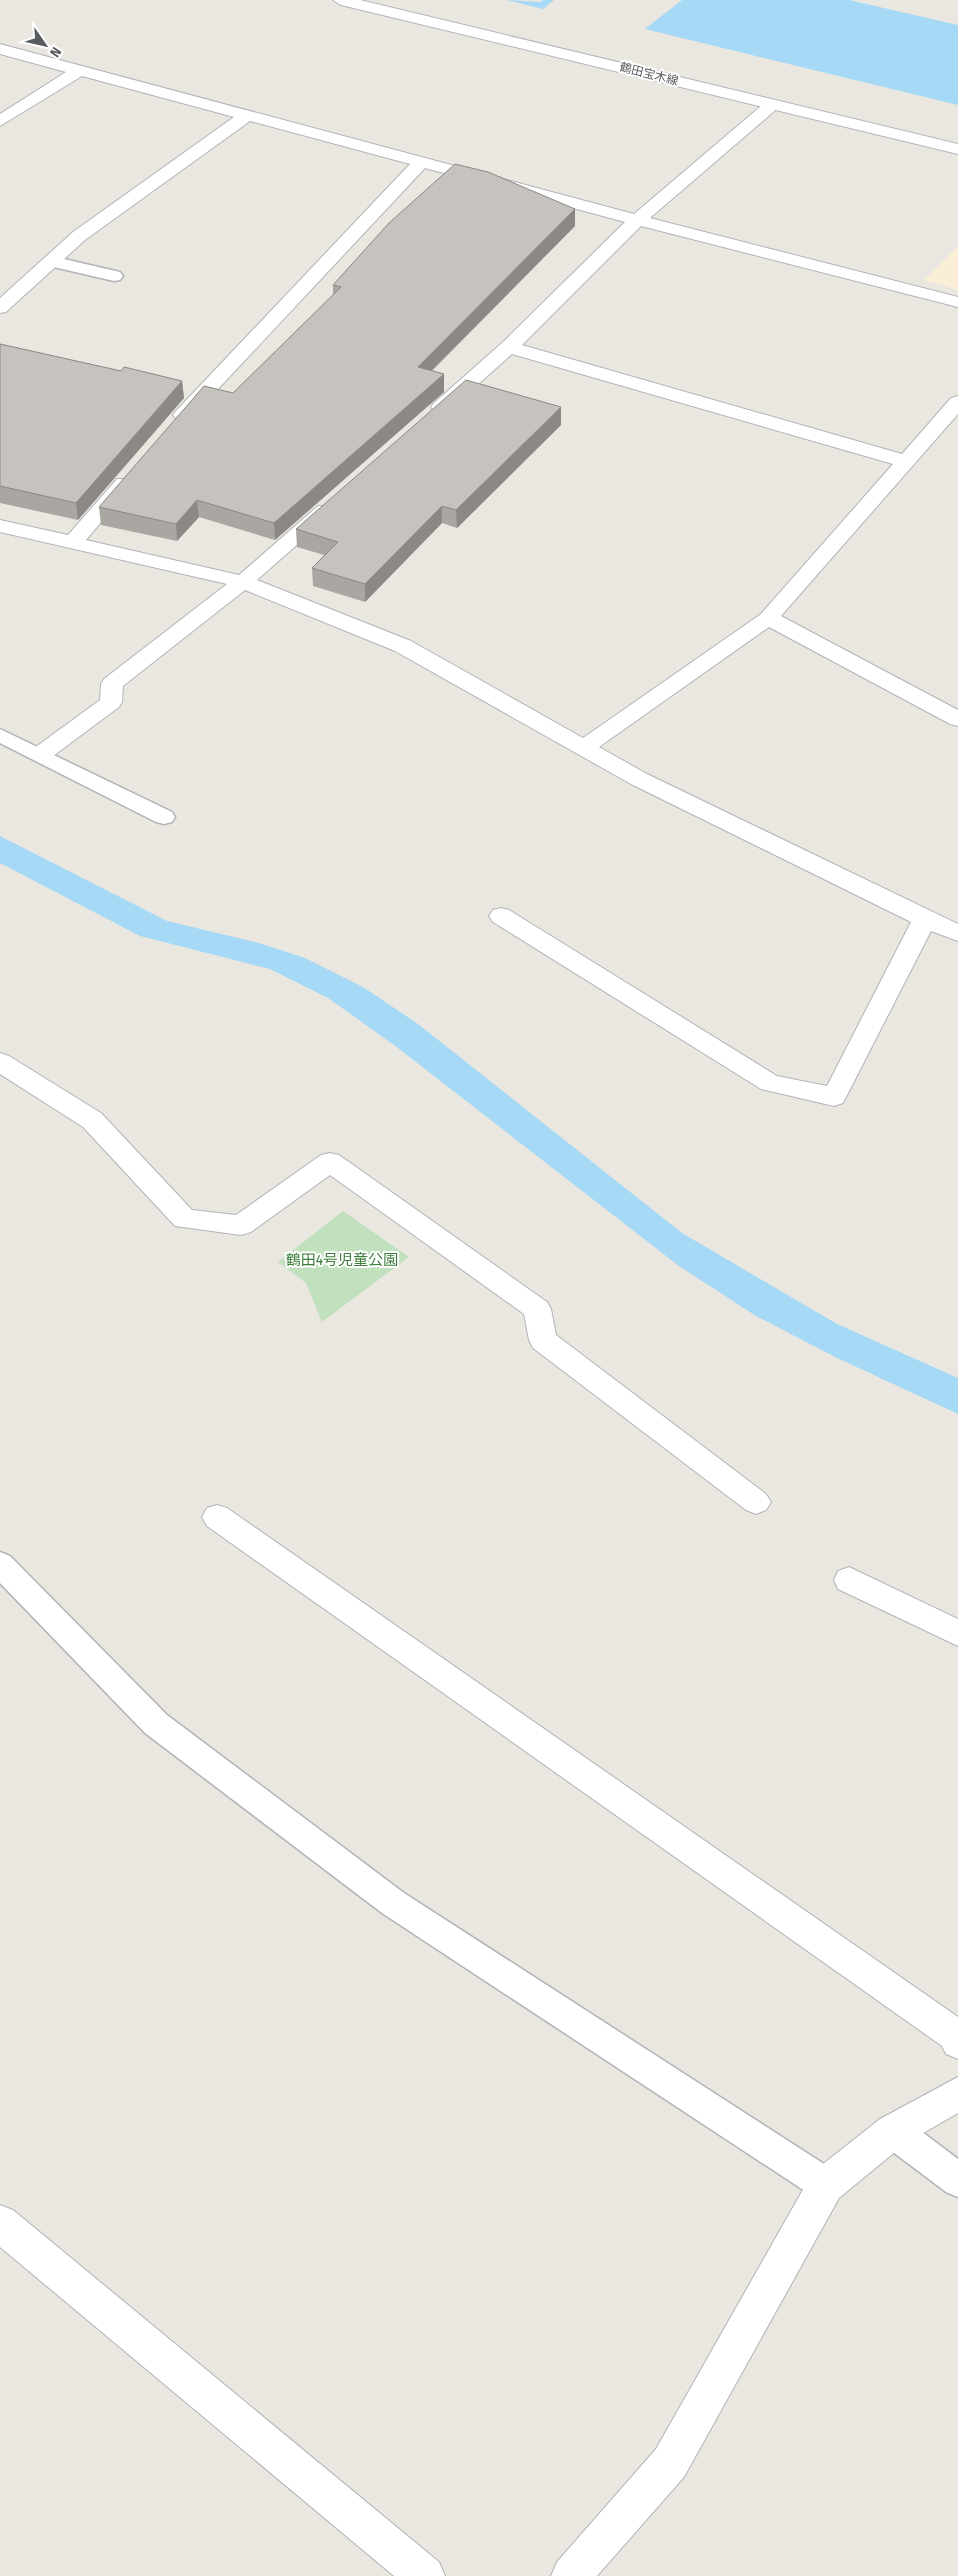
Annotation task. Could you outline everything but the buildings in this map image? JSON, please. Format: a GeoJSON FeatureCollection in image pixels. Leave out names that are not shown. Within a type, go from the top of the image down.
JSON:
{"type":"FeatureCollection","features":[{"type":"Feature","properties":{"kind":"street","name":"鶴田宝木線"},"geometry":{"type":"LineString","coordinates":[[340,0],[958,149]]}},
{"type":"Feature","properties":{"kind":"street"},"geometry":{"type":"LineString","coordinates":[[0,49],[421,163],[958,302]]}},
{"type":"Feature","properties":{"kind":"street"},"geometry":{"type":"LineString","coordinates":[[0,121],[80,70]]}},
{"type":"Feature","properties":{"kind":"street"},"geometry":{"type":"LineString","coordinates":[[428,419],[509,347],[637,220],[773,104]]}},
{"type":"Feature","properties":{"kind":"street"},"geometry":{"type":"LineString","coordinates":[[0,308],[79,236],[246,116]]}},
{"type":"Feature","properties":{"kind":"street"},"geometry":{"type":"LineString","coordinates":[[170,430],[202,392],[421,163]]}},
{"type":"Feature","properties":{"kind":"street"},"geometry":{"type":"LineString","coordinates":[[509,347],[904,461]]}},
{"type":"Feature","properties":{"kind":"street"},"geometry":{"type":"LineString","coordinates":[[183,388],[202,392]]}},
{"type":"Feature","properties":{"kind":"street"},"geometry":{"type":"LineString","coordinates":[[583,748],[768,618],[904,461],[958,402]]}},
{"type":"Feature","properties":{"kind":"street"},"geometry":{"type":"LineString","coordinates":[[72,542],[138,467]]}},
{"type":"Feature","properties":{"kind":"street"},"geometry":{"type":"LineString","coordinates":[[40,754],[111,702],[112,684],[243,582],[339,497]]}},
{"type":"Feature","properties":{"kind":"street"},"geometry":{"type":"LineString","coordinates":[[0,526],[243,582],[403,646],[639,779],[925,919],[958,933]]}},
{"type":"Feature","properties":{"kind":"street"},"geometry":{"type":"LineString","coordinates":[[768,618],[958,719]]}},
{"type":"Feature","properties":{"kind":"street"},"geometry":{"type":"LineString","coordinates":[[501,916],[770,1083],[834,1097],[925,919]]}},
{"type":"Feature","properties":{"kind":"street"},"geometry":{"type":"LineString","coordinates":[[0,1062],[92,1120],[184,1219],[241,1225],[330,1162],[537,1309],[543,1340],[756,1502]]}},
{"type":"Feature","properties":{"kind":"street"},"geometry":{"type":"LineString","coordinates":[[217,1517],[954,2034],[958,2042]]}},
{"type":"Feature","properties":{"kind":"street"},"geometry":{"type":"LineString","coordinates":[[849,1580],[958,1633]]}},
{"type":"Feature","properties":{"kind":"street"},"geometry":{"type":"LineString","coordinates":[[571,2576],[670,2463],[826,2185],[893,2131],[958,2094]]}},
{"type":"Feature","properties":{"kind":"street"},"geometry":{"type":"LineString","coordinates":[[0,2223],[426,2576]]}},
{"type":"Feature","properties":{"kind":"lane"},"geometry":{"type":"LineString","coordinates":[[51,261],[114,276]]}},
{"type":"Feature","properties":{"kind":"lane"},"geometry":{"type":"LineString","coordinates":[[0,735],[164,817]]}},
{"type":"Feature","properties":{"kind":"lane"},"geometry":{"type":"LineString","coordinates":[[0,1564],[156,1724],[385,1897],[826,2185]]}},
{"type":"Feature","properties":{"kind":"lane"},"geometry":{"type":"LineString","coordinates":[[893,2131],[958,2180]]}},
{"type":"Feature","properties":{"kind":"shaded area"},"geometry":{"type":"Polygon","coordinates":[[[958,246],[958,290],[924,280],[958,246]]]}},
{"type":"Feature","properties":{"kind":"green space","name":"鶴田4号児童公園"},"geometry":{"type":"Polygon","coordinates":[[[343,1211],[409,1257],[322,1322],[306,1283],[278,1262],[343,1211]]]}},
{"type":"Feature","properties":{"kind":"water"},"geometry":{"type":"Polygon","coordinates":[[[682,0],[849,0],[958,25],[958,105],[645,29],[682,0]]]}},
{"type":"Feature","properties":{"kind":"water"},"geometry":{"type":"Polygon","coordinates":[[[0,836],[167,921],[259,943],[305,958],[363,987],[418,1024],[682,1233],[837,1324],[958,1378],[958,1414],[835,1357],[756,1316],[679,1266],[394,1045],[328,998],[270,969],[140,936],[0,863],[0,836]]]}},
{"type":"Feature","properties":{"kind":"waterway"},"geometry":{"type":"LineString","coordinates":[[512,0],[543,6],[549,0]]}}]}
